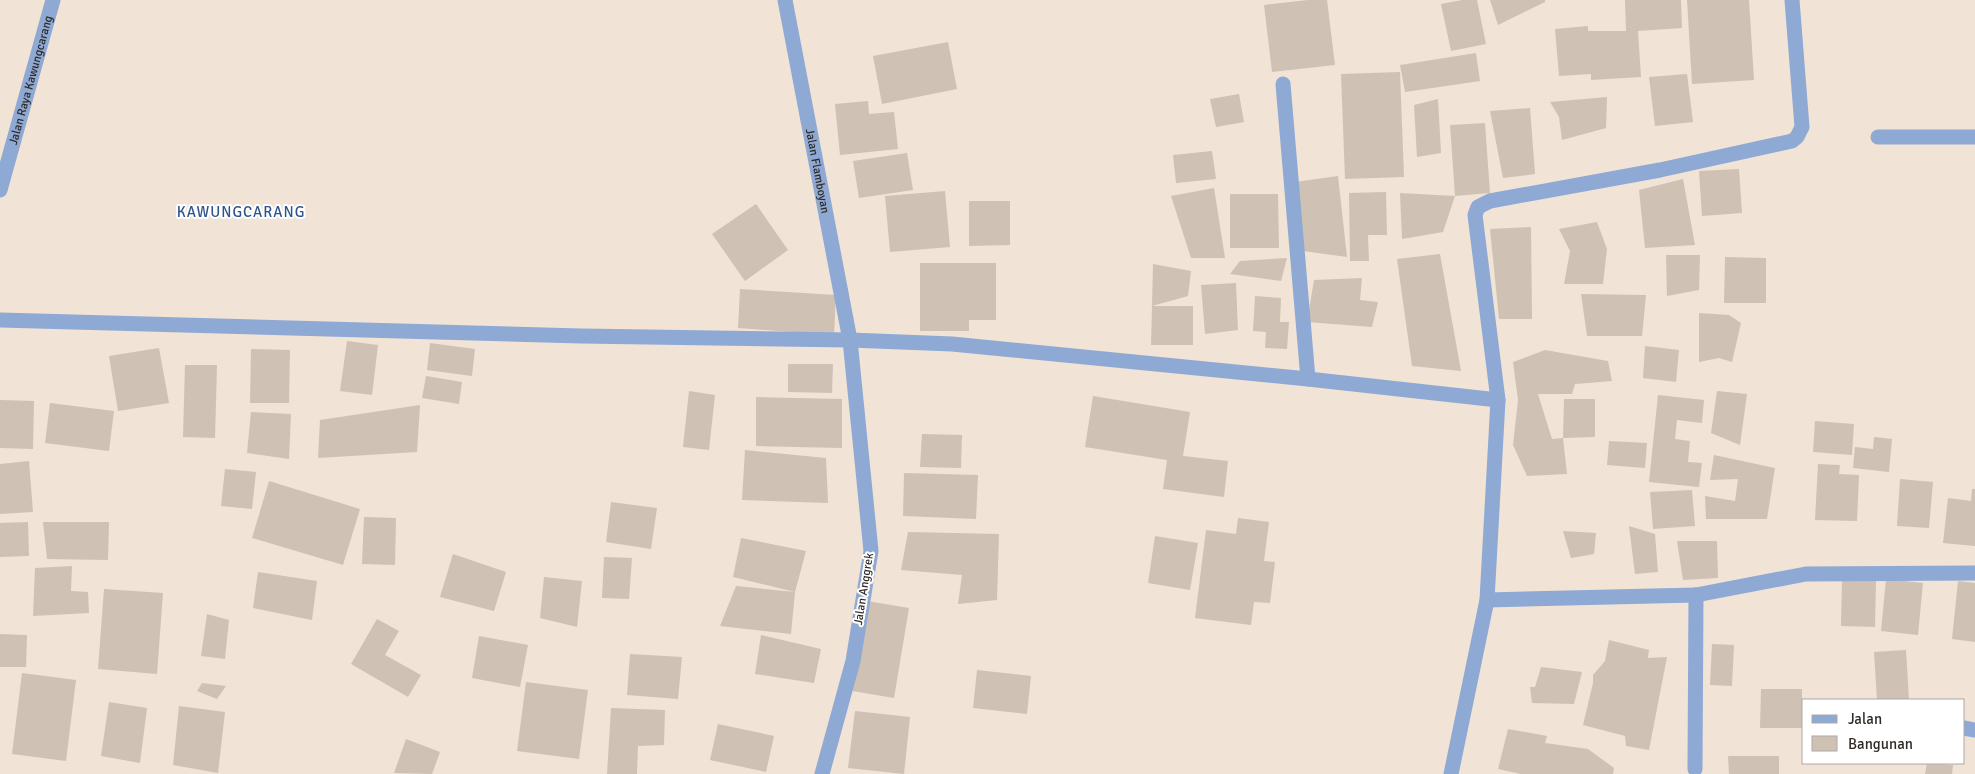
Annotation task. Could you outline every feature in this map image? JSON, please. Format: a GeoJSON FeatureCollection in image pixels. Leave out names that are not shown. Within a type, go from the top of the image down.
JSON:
{"type":"FeatureCollection","features":[{"type":"Feature","properties":{"kind":"street","name":"Jalan Raya Kawungcarang"},"geometry":{"type":"LineString","coordinates":[[0,190],[53,0]]}},
{"type":"Feature","properties":{"kind":"street","name":"Jalan Flamboyan"},"geometry":{"type":"LineString","coordinates":[[785,0],[850,340]]}},
{"type":"Feature","properties":{"kind":"street"},"geometry":{"type":"LineString","coordinates":[[1451,774],[1487,600],[1498,400],[1475,215],[1478,207],[1490,201],[1660,170],[1792,141],[1797,137],[1802,127],[1792,0]]}},
{"type":"Feature","properties":{"kind":"street"},"geometry":{"type":"LineString","coordinates":[[1283,84],[1308,379]]}},
{"type":"Feature","properties":{"kind":"street"},"geometry":{"type":"LineString","coordinates":[[1878,137],[1975,137]]}},
{"type":"Feature","properties":{"kind":"street"},"geometry":{"type":"LineString","coordinates":[[0,320],[952,344],[1308,379],[1498,400]]}},
{"type":"Feature","properties":{"kind":"street","name":"Jalan Anggrek"},"geometry":{"type":"LineString","coordinates":[[822,774],[853,661],[871,551],[850,340]]}},
{"type":"Feature","properties":{"kind":"street"},"geometry":{"type":"LineString","coordinates":[[1487,600],[1696,595],[1806,574],[1975,573]]}},
{"type":"Feature","properties":{"kind":"street"},"geometry":{"type":"LineString","coordinates":[[1695,768],[1696,595]]}},
{"type":"Feature","properties":{"kind":"building"},"geometry":{"type":"Polygon","coordinates":[[[1308,0],[1327,0],[1335,65],[1272,72],[1264,5],[1308,0]]]}},
{"type":"Feature","properties":{"kind":"building"},"geometry":{"type":"Polygon","coordinates":[[[1462,0],[1477,0],[1486,44],[1451,51],[1441,4],[1462,0]]]}},
{"type":"Feature","properties":{"kind":"building"},"geometry":{"type":"Polygon","coordinates":[[[1490,0],[1545,0],[1545,2],[1498,25],[1490,0]]]}},
{"type":"Feature","properties":{"kind":"building"},"geometry":{"type":"Polygon","coordinates":[[[1625,0],[1681,0],[1682,28],[1638,31],[1641,77],[1591,80],[1591,74],[1559,76],[1555,29],[1588,26],[1588,31],[1626,31],[1625,0]]]}},
{"type":"Feature","properties":{"kind":"building"},"geometry":{"type":"Polygon","coordinates":[[[1687,0],[1749,0],[1754,80],[1692,84],[1687,0]]]}},
{"type":"Feature","properties":{"kind":"building"},"geometry":{"type":"Polygon","coordinates":[[[948,42],[957,89],[882,104],[873,56],[948,42]]]}},
{"type":"Feature","properties":{"kind":"building"},"geometry":{"type":"Polygon","coordinates":[[[1476,53],[1480,81],[1405,92],[1400,65],[1476,53]]]}},
{"type":"Feature","properties":{"kind":"building"},"geometry":{"type":"Polygon","coordinates":[[[1400,72],[1404,177],[1345,179],[1341,74],[1400,72]]]}},
{"type":"Feature","properties":{"kind":"building"},"geometry":{"type":"Polygon","coordinates":[[[1687,74],[1693,122],[1655,126],[1649,77],[1687,74]]]}},
{"type":"Feature","properties":{"kind":"building"},"geometry":{"type":"Polygon","coordinates":[[[1239,94],[1244,122],[1216,127],[1210,99],[1239,94]]]}},
{"type":"Feature","properties":{"kind":"building"},"geometry":{"type":"Polygon","coordinates":[[[1607,97],[1606,128],[1562,140],[1559,117],[1550,102],[1607,97]]]}},
{"type":"Feature","properties":{"kind":"building"},"geometry":{"type":"Polygon","coordinates":[[[1438,99],[1441,153],[1417,157],[1414,105],[1438,99]]]}},
{"type":"Feature","properties":{"kind":"building"},"geometry":{"type":"Polygon","coordinates":[[[868,101],[869,114],[894,112],[898,149],[840,155],[835,104],[868,101]]]}},
{"type":"Feature","properties":{"kind":"building"},"geometry":{"type":"Polygon","coordinates":[[[1530,108],[1535,174],[1503,178],[1490,111],[1530,108]]]}},
{"type":"Feature","properties":{"kind":"building"},"geometry":{"type":"Polygon","coordinates":[[[1485,123],[1490,193],[1455,196],[1450,125],[1485,123]]]}},
{"type":"Feature","properties":{"kind":"building"},"geometry":{"type":"Polygon","coordinates":[[[1212,151],[1216,179],[1176,183],[1173,155],[1212,151]]]}},
{"type":"Feature","properties":{"kind":"building"},"geometry":{"type":"Polygon","coordinates":[[[907,153],[913,190],[859,198],[853,161],[907,153]]]}},
{"type":"Feature","properties":{"kind":"building"},"geometry":{"type":"Polygon","coordinates":[[[1739,169],[1742,213],[1702,216],[1699,171],[1739,169]]]}},
{"type":"Feature","properties":{"kind":"building"},"geometry":{"type":"Polygon","coordinates":[[[1338,176],[1347,257],[1303,251],[1295,182],[1338,176]]]}},
{"type":"Feature","properties":{"kind":"building"},"geometry":{"type":"Polygon","coordinates":[[[1683,179],[1695,245],[1645,248],[1639,190],[1683,179]]]}},
{"type":"Feature","properties":{"kind":"building"},"geometry":{"type":"Polygon","coordinates":[[[1214,188],[1225,258],[1191,258],[1171,196],[1214,188]]]}},
{"type":"Feature","properties":{"kind":"building"},"geometry":{"type":"Polygon","coordinates":[[[945,191],[950,247],[890,252],[885,196],[945,191]]]}},
{"type":"Feature","properties":{"kind":"building"},"geometry":{"type":"Polygon","coordinates":[[[1386,192],[1387,235],[1368,235],[1369,261],[1350,261],[1349,193],[1386,192]]]}},
{"type":"Feature","properties":{"kind":"building"},"geometry":{"type":"Polygon","coordinates":[[[1400,193],[1455,196],[1443,232],[1402,239],[1400,193]]]}},
{"type":"Feature","properties":{"kind":"building"},"geometry":{"type":"Polygon","coordinates":[[[1230,194],[1278,194],[1279,248],[1230,248],[1230,194]]]}},
{"type":"Feature","properties":{"kind":"building"},"geometry":{"type":"Polygon","coordinates":[[[969,201],[1010,201],[1010,245],[969,246],[969,201]]]}},
{"type":"Feature","properties":{"kind":"building"},"geometry":{"type":"Polygon","coordinates":[[[756,204],[788,250],[745,281],[712,234],[756,204]]]}},
{"type":"Feature","properties":{"kind":"building"},"geometry":{"type":"Polygon","coordinates":[[[1597,222],[1607,249],[1603,284],[1564,284],[1570,251],[1559,229],[1597,222]]]}},
{"type":"Feature","properties":{"kind":"building"},"geometry":{"type":"Polygon","coordinates":[[[1531,227],[1532,319],[1499,319],[1490,229],[1531,227]]]}},
{"type":"Feature","properties":{"kind":"building"},"geometry":{"type":"Polygon","coordinates":[[[1440,254],[1461,371],[1412,366],[1397,259],[1440,254]]]}},
{"type":"Feature","properties":{"kind":"building"},"geometry":{"type":"Polygon","coordinates":[[[1666,255],[1700,255],[1699,290],[1667,296],[1666,255]]]}},
{"type":"Feature","properties":{"kind":"building"},"geometry":{"type":"Polygon","coordinates":[[[1725,257],[1766,258],[1766,303],[1724,303],[1725,257]]]}},
{"type":"Feature","properties":{"kind":"building"},"geometry":{"type":"Polygon","coordinates":[[[1287,258],[1281,281],[1230,274],[1240,261],[1287,258]]]}},
{"type":"Feature","properties":{"kind":"building"},"geometry":{"type":"Polygon","coordinates":[[[920,263],[996,263],[996,320],[969,320],[969,331],[920,331],[920,263]]]}},
{"type":"Feature","properties":{"kind":"building"},"geometry":{"type":"Polygon","coordinates":[[[1153,264],[1191,271],[1188,296],[1152,306],[1153,264]]]}},
{"type":"Feature","properties":{"kind":"building"},"geometry":{"type":"Polygon","coordinates":[[[1362,278],[1360,300],[1378,302],[1372,327],[1307,322],[1314,280],[1362,278]]]}},
{"type":"Feature","properties":{"kind":"building"},"geometry":{"type":"Polygon","coordinates":[[[1236,283],[1238,330],[1205,334],[1201,285],[1236,283]]]}},
{"type":"Feature","properties":{"kind":"building"},"geometry":{"type":"Polygon","coordinates":[[[740,289],[836,295],[834,335],[738,328],[740,289]]]}},
{"type":"Feature","properties":{"kind":"building"},"geometry":{"type":"Polygon","coordinates":[[[1581,294],[1646,295],[1642,336],[1587,336],[1581,294]]]}},
{"type":"Feature","properties":{"kind":"building"},"geometry":{"type":"Polygon","coordinates":[[[1255,296],[1281,298],[1280,322],[1289,322],[1287,349],[1265,348],[1266,332],[1253,331],[1255,296]]]}},
{"type":"Feature","properties":{"kind":"building"},"geometry":{"type":"Polygon","coordinates":[[[1152,306],[1193,306],[1193,345],[1151,345],[1152,306]]]}},
{"type":"Feature","properties":{"kind":"building"},"geometry":{"type":"Polygon","coordinates":[[[1699,313],[1729,315],[1741,323],[1732,362],[1719,358],[1699,362],[1699,313]]]}},
{"type":"Feature","properties":{"kind":"building"},"geometry":{"type":"Polygon","coordinates":[[[347,341],[378,345],[372,395],[340,391],[347,341]]]}},
{"type":"Feature","properties":{"kind":"building"},"geometry":{"type":"Polygon","coordinates":[[[430,343],[475,349],[472,376],[427,370],[430,343]]]}},
{"type":"Feature","properties":{"kind":"building"},"geometry":{"type":"Polygon","coordinates":[[[1645,346],[1679,350],[1676,382],[1643,378],[1645,346]]]}},
{"type":"Feature","properties":{"kind":"building"},"geometry":{"type":"Polygon","coordinates":[[[159,348],[169,403],[118,411],[109,356],[159,348]]]}},
{"type":"Feature","properties":{"kind":"building"},"geometry":{"type":"Polygon","coordinates":[[[251,349],[290,350],[289,403],[250,403],[251,349]]]}},
{"type":"Feature","properties":{"kind":"building"},"geometry":{"type":"Polygon","coordinates":[[[1545,350],[1608,361],[1612,381],[1575,384],[1572,394],[1538,394],[1552,439],[1563,438],[1567,474],[1527,476],[1513,445],[1518,400],[1513,362],[1545,350]]]}},
{"type":"Feature","properties":{"kind":"building"},"geometry":{"type":"Polygon","coordinates":[[[788,364],[833,364],[832,393],[788,392],[788,364]]]}},
{"type":"Feature","properties":{"kind":"building"},"geometry":{"type":"Polygon","coordinates":[[[185,365],[217,365],[215,438],[183,437],[185,365]]]}},
{"type":"Feature","properties":{"kind":"building"},"geometry":{"type":"Polygon","coordinates":[[[426,376],[462,382],[459,404],[422,398],[426,376]]]}},
{"type":"Feature","properties":{"kind":"building"},"geometry":{"type":"Polygon","coordinates":[[[689,391],[715,395],[709,450],[683,447],[689,391]]]}},
{"type":"Feature","properties":{"kind":"building"},"geometry":{"type":"Polygon","coordinates":[[[1717,391],[1747,394],[1740,445],[1711,433],[1717,391]]]}},
{"type":"Feature","properties":{"kind":"building"},"geometry":{"type":"Polygon","coordinates":[[[1658,395],[1704,400],[1702,423],[1677,420],[1675,439],[1690,441],[1688,462],[1702,463],[1699,487],[1649,482],[1658,395]]]}},
{"type":"Feature","properties":{"kind":"building"},"geometry":{"type":"Polygon","coordinates":[[[1093,396],[1190,412],[1183,456],[1228,461],[1224,497],[1163,489],[1167,460],[1085,447],[1093,396]]]}},
{"type":"Feature","properties":{"kind":"building"},"geometry":{"type":"Polygon","coordinates":[[[756,397],[842,399],[842,448],[756,446],[756,397]]]}},
{"type":"Feature","properties":{"kind":"building"},"geometry":{"type":"Polygon","coordinates":[[[1564,399],[1595,399],[1595,437],[1563,438],[1564,399]]]}},
{"type":"Feature","properties":{"kind":"building"},"geometry":{"type":"Polygon","coordinates":[[[0,400],[34,401],[33,449],[0,448],[0,400]]]}},
{"type":"Feature","properties":{"kind":"building"},"geometry":{"type":"Polygon","coordinates":[[[50,403],[114,411],[109,451],[45,443],[50,403]]]}},
{"type":"Feature","properties":{"kind":"building"},"geometry":{"type":"Polygon","coordinates":[[[420,405],[417,452],[318,458],[320,420],[420,405]]]}},
{"type":"Feature","properties":{"kind":"building"},"geometry":{"type":"Polygon","coordinates":[[[251,412],[291,414],[289,459],[247,453],[251,412]]]}},
{"type":"Feature","properties":{"kind":"building"},"geometry":{"type":"Polygon","coordinates":[[[1815,421],[1854,424],[1852,455],[1813,452],[1815,421]]]}},
{"type":"Feature","properties":{"kind":"building"},"geometry":{"type":"Polygon","coordinates":[[[922,434],[962,435],[961,468],[920,467],[922,434]]]}},
{"type":"Feature","properties":{"kind":"building"},"geometry":{"type":"Polygon","coordinates":[[[1874,437],[1892,439],[1889,472],[1853,468],[1855,447],[1873,449],[1874,437]]]}},
{"type":"Feature","properties":{"kind":"building"},"geometry":{"type":"Polygon","coordinates":[[[1609,441],[1647,443],[1645,468],[1607,465],[1609,441]]]}},
{"type":"Feature","properties":{"kind":"building"},"geometry":{"type":"Polygon","coordinates":[[[745,450],[826,458],[828,503],[742,500],[745,450]]]}},
{"type":"Feature","properties":{"kind":"building"},"geometry":{"type":"Polygon","coordinates":[[[1714,455],[1775,468],[1767,519],[1706,519],[1705,496],[1735,501],[1738,479],[1710,480],[1714,455]]]}},
{"type":"Feature","properties":{"kind":"building"},"geometry":{"type":"Polygon","coordinates":[[[29,461],[33,512],[0,514],[0,464],[29,461]]]}},
{"type":"Feature","properties":{"kind":"building"},"geometry":{"type":"Polygon","coordinates":[[[1818,464],[1840,465],[1839,474],[1859,475],[1857,521],[1815,520],[1818,464]]]}},
{"type":"Feature","properties":{"kind":"building"},"geometry":{"type":"Polygon","coordinates":[[[225,469],[256,472],[252,509],[221,506],[225,469]]]}},
{"type":"Feature","properties":{"kind":"building"},"geometry":{"type":"Polygon","coordinates":[[[904,473],[978,475],[976,519],[903,516],[904,473]]]}},
{"type":"Feature","properties":{"kind":"building"},"geometry":{"type":"Polygon","coordinates":[[[1900,479],[1933,482],[1929,528],[1897,526],[1900,479]]]}},
{"type":"Feature","properties":{"kind":"building"},"geometry":{"type":"Polygon","coordinates":[[[269,481],[360,509],[343,565],[252,538],[269,481]]]}},
{"type":"Feature","properties":{"kind":"building"},"geometry":{"type":"Polygon","coordinates":[[[1972,489],[1975,489],[1975,546],[1943,543],[1948,498],[1971,501],[1972,489]]]}},
{"type":"Feature","properties":{"kind":"building"},"geometry":{"type":"Polygon","coordinates":[[[1692,490],[1695,526],[1653,529],[1650,492],[1692,490]]]}},
{"type":"Feature","properties":{"kind":"building"},"geometry":{"type":"Polygon","coordinates":[[[611,502],[657,508],[651,549],[606,542],[611,502]]]}},
{"type":"Feature","properties":{"kind":"building"},"geometry":{"type":"Polygon","coordinates":[[[364,517],[396,518],[395,565],[362,564],[364,517]]]}},
{"type":"Feature","properties":{"kind":"building"},"geometry":{"type":"Polygon","coordinates":[[[1238,518],[1269,522],[1264,561],[1275,562],[1270,603],[1254,602],[1251,625],[1195,618],[1206,530],[1236,534],[1238,518]]]}},
{"type":"Feature","properties":{"kind":"building"},"geometry":{"type":"Polygon","coordinates":[[[28,522],[29,556],[0,557],[0,523],[28,522]]]}},
{"type":"Feature","properties":{"kind":"building"},"geometry":{"type":"Polygon","coordinates":[[[43,522],[109,522],[108,560],[47,559],[43,522]]]}},
{"type":"Feature","properties":{"kind":"building"},"geometry":{"type":"Polygon","coordinates":[[[1629,526],[1655,534],[1658,572],[1635,574],[1629,526]]]}},
{"type":"Feature","properties":{"kind":"building"},"geometry":{"type":"Polygon","coordinates":[[[1563,531],[1596,533],[1594,554],[1571,558],[1563,531]]]}},
{"type":"Feature","properties":{"kind":"building"},"geometry":{"type":"Polygon","coordinates":[[[908,532],[999,534],[997,600],[958,604],[962,575],[901,570],[908,532]]]}},
{"type":"Feature","properties":{"kind":"building"},"geometry":{"type":"Polygon","coordinates":[[[1155,536],[1198,543],[1190,590],[1148,583],[1155,536]]]}},
{"type":"Feature","properties":{"kind":"building"},"geometry":{"type":"Polygon","coordinates":[[[741,538],[806,551],[795,592],[733,577],[741,538]]]}},
{"type":"Feature","properties":{"kind":"building"},"geometry":{"type":"Polygon","coordinates":[[[1677,541],[1717,541],[1718,578],[1683,580],[1677,541]]]}},
{"type":"Feature","properties":{"kind":"building"},"geometry":{"type":"Polygon","coordinates":[[[453,554],[506,572],[494,611],[440,597],[453,554]]]}},
{"type":"Feature","properties":{"kind":"building"},"geometry":{"type":"Polygon","coordinates":[[[604,557],[632,558],[629,599],[602,598],[604,557]]]}},
{"type":"Feature","properties":{"kind":"building"},"geometry":{"type":"Polygon","coordinates":[[[72,566],[71,591],[88,592],[89,613],[33,616],[35,568],[72,566]]]}},
{"type":"Feature","properties":{"kind":"building"},"geometry":{"type":"Polygon","coordinates":[[[258,572],[317,581],[312,620],[253,608],[258,572]]]}},
{"type":"Feature","properties":{"kind":"building"},"geometry":{"type":"Polygon","coordinates":[[[544,577],[582,581],[577,627],[540,618],[544,577]]]}},
{"type":"Feature","properties":{"kind":"building"},"geometry":{"type":"Polygon","coordinates":[[[1842,579],[1876,580],[1875,627],[1841,626],[1842,579]]]}},
{"type":"Feature","properties":{"kind":"building"},"geometry":{"type":"Polygon","coordinates":[[[1886,579],[1923,583],[1918,635],[1881,631],[1886,579]]]}},
{"type":"Feature","properties":{"kind":"building"},"geometry":{"type":"Polygon","coordinates":[[[1958,581],[1975,583],[1975,642],[1952,639],[1958,581]]]}},
{"type":"Feature","properties":{"kind":"building"},"geometry":{"type":"Polygon","coordinates":[[[736,586],[795,592],[791,634],[720,626],[736,586]]]}},
{"type":"Feature","properties":{"kind":"building"},"geometry":{"type":"Polygon","coordinates":[[[104,589],[163,593],[157,674],[98,669],[104,589]]]}},
{"type":"Feature","properties":{"kind":"building"},"geometry":{"type":"Polygon","coordinates":[[[867,601],[909,608],[894,698],[852,691],[867,601]]]}},
{"type":"Feature","properties":{"kind":"building"},"geometry":{"type":"Polygon","coordinates":[[[207,614],[229,620],[225,659],[201,656],[207,614]]]}},
{"type":"Feature","properties":{"kind":"building"},"geometry":{"type":"Polygon","coordinates":[[[377,619],[399,631],[385,655],[421,675],[408,697],[351,664],[377,619]]]}},
{"type":"Feature","properties":{"kind":"building"},"geometry":{"type":"Polygon","coordinates":[[[0,634],[27,635],[26,667],[0,667],[0,634]]]}},
{"type":"Feature","properties":{"kind":"building"},"geometry":{"type":"Polygon","coordinates":[[[761,635],[821,649],[814,683],[755,674],[761,635]]]}},
{"type":"Feature","properties":{"kind":"building"},"geometry":{"type":"Polygon","coordinates":[[[479,636],[528,645],[520,687],[472,678],[479,636]]]}},
{"type":"Feature","properties":{"kind":"building"},"geometry":{"type":"Polygon","coordinates":[[[1609,640],[1649,650],[1648,658],[1667,657],[1649,750],[1626,746],[1625,736],[1583,725],[1593,683],[1593,675],[1605,661],[1609,640]]]}},
{"type":"Feature","properties":{"kind":"building"},"geometry":{"type":"Polygon","coordinates":[[[1712,644],[1734,645],[1732,686],[1710,685],[1712,644]]]}},
{"type":"Feature","properties":{"kind":"building"},"geometry":{"type":"Polygon","coordinates":[[[1906,650],[1909,699],[1877,699],[1874,652],[1906,650]]]}},
{"type":"Feature","properties":{"kind":"building"},"geometry":{"type":"Polygon","coordinates":[[[630,654],[682,657],[678,699],[627,695],[630,654]]]}},
{"type":"Feature","properties":{"kind":"building"},"geometry":{"type":"Polygon","coordinates":[[[1541,667],[1582,672],[1574,704],[1532,703],[1530,687],[1535,687],[1541,667]]]}},
{"type":"Feature","properties":{"kind":"building"},"geometry":{"type":"Polygon","coordinates":[[[977,670],[1031,676],[1027,714],[973,708],[977,670]]]}},
{"type":"Feature","properties":{"kind":"building"},"geometry":{"type":"Polygon","coordinates":[[[22,673],[76,680],[66,761],[12,754],[22,673]]]}},
{"type":"Feature","properties":{"kind":"building"},"geometry":{"type":"Polygon","coordinates":[[[526,682],[588,690],[579,759],[517,751],[526,682]]]}},
{"type":"Feature","properties":{"kind":"building"},"geometry":{"type":"Polygon","coordinates":[[[202,683],[226,686],[217,699],[197,691],[202,683]]]}},
{"type":"Feature","properties":{"kind":"building"},"geometry":{"type":"Polygon","coordinates":[[[1761,689],[1802,689],[1802,728],[1760,728],[1761,689]]]}},
{"type":"Feature","properties":{"kind":"building"},"geometry":{"type":"Polygon","coordinates":[[[109,702],[147,708],[140,763],[101,756],[109,702]]]}},
{"type":"Feature","properties":{"kind":"building"},"geometry":{"type":"Polygon","coordinates":[[[179,706],[225,712],[218,773],[173,765],[179,706]]]}},
{"type":"Feature","properties":{"kind":"building"},"geometry":{"type":"Polygon","coordinates":[[[611,708],[665,710],[664,745],[638,746],[637,774],[607,774],[611,708]]]}},
{"type":"Feature","properties":{"kind":"building"},"geometry":{"type":"Polygon","coordinates":[[[855,711],[910,717],[904,774],[848,768],[855,711]]]}},
{"type":"Feature","properties":{"kind":"building"},"geometry":{"type":"Polygon","coordinates":[[[718,724],[774,736],[766,772],[710,760],[718,724]]]}},
{"type":"Feature","properties":{"kind":"building"},"geometry":{"type":"Polygon","coordinates":[[[1508,729],[1547,736],[1545,743],[1588,749],[1614,768],[1613,774],[1521,774],[1498,769],[1508,729]]]}},
{"type":"Feature","properties":{"kind":"building"},"geometry":{"type":"Polygon","coordinates":[[[406,739],[440,752],[432,774],[394,773],[406,739]]]}},
{"type":"Feature","properties":{"kind":"building"},"geometry":{"type":"Polygon","coordinates":[[[1728,756],[1779,756],[1779,774],[1729,774],[1728,756]]]}},
{"type":"Feature","properties":{"kind":"building"},"geometry":{"type":"Polygon","coordinates":[[[1927,764],[1953,765],[1952,774],[1925,774],[1927,764]]]}},
{"type":"Feature","properties":{"kind":"district","name":"KAWUNGCARANG"},"geometry":{"type":"Point","coordinates":[241,212]}}]}
